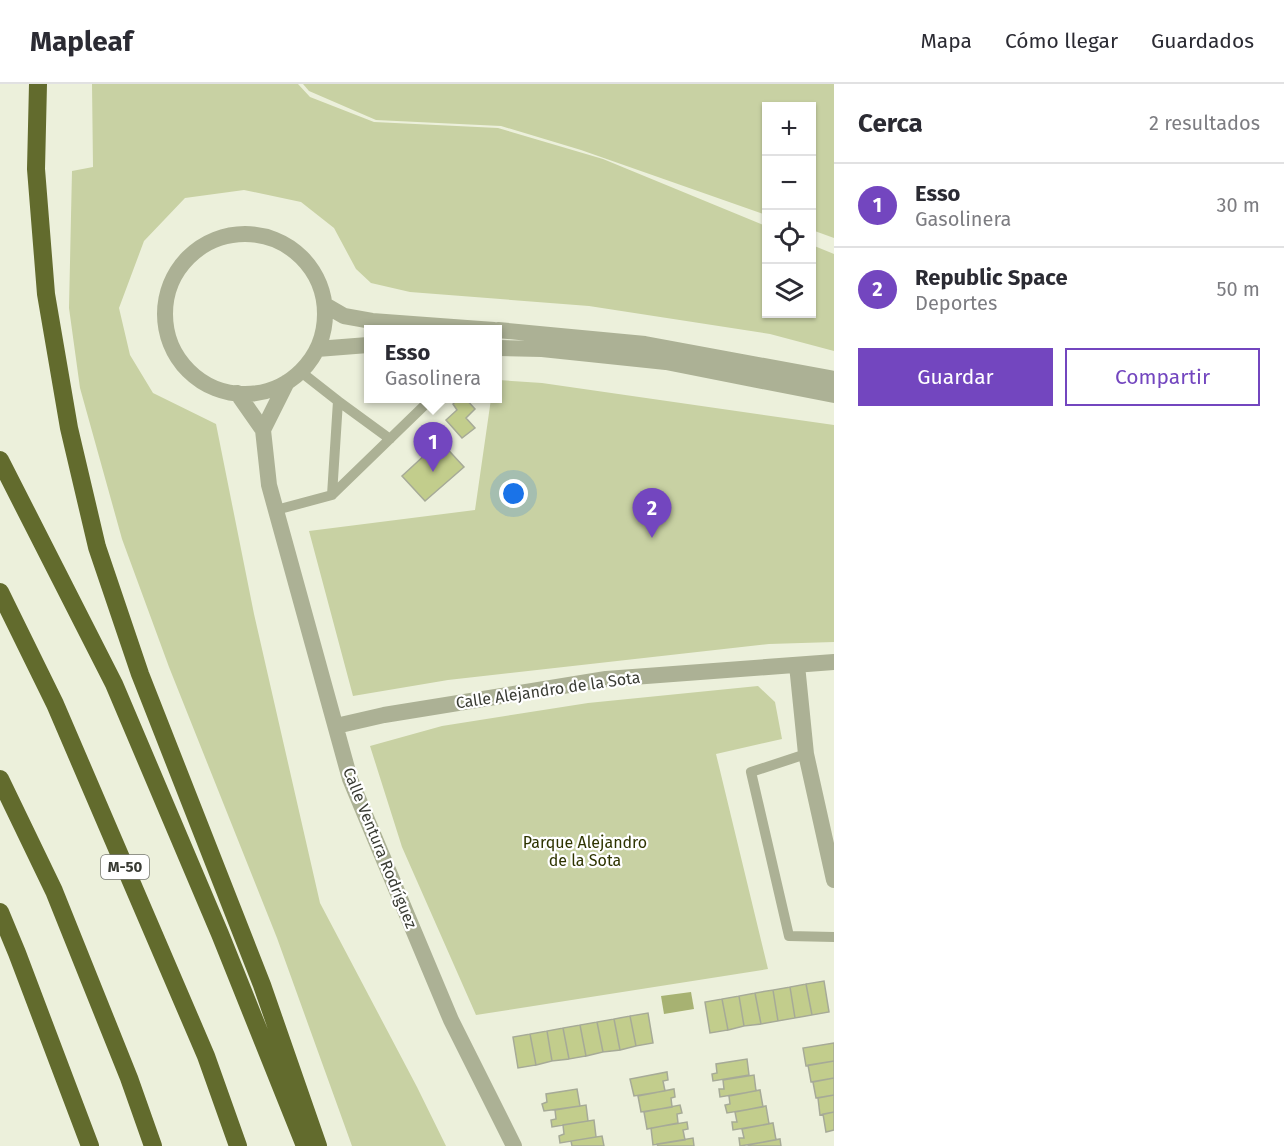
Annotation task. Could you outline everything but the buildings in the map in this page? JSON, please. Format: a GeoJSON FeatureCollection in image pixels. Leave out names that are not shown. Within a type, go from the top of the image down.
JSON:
{"type":"FeatureCollection","features":[{"type":"Feature","properties":{"kind":"highway"},"geometry":{"type":"LineString","coordinates":[[39,84],[36,169],[46,294],[69,428],[98,547],[140,674],[262,985],[318,1146]]}},
{"type":"Feature","properties":{"kind":"highway"},"geometry":{"type":"LineString","coordinates":[[0,460],[114,684],[220,934],[305,1146]]}},
{"type":"Feature","properties":{"kind":"highway","name":"M-50"},"geometry":{"type":"LineString","coordinates":[[0,592],[60,715],[206,1056],[238,1146]]}},
{"type":"Feature","properties":{"kind":"highway"},"geometry":{"type":"LineString","coordinates":[[0,779],[54,891],[129,1078],[153,1146]]}},
{"type":"Feature","properties":{"kind":"highway"},"geometry":{"type":"LineString","coordinates":[[0,912],[90,1146]]}},
{"type":"Feature","properties":{"kind":"highway"},"geometry":{"type":"LineString","coordinates":[[0,922],[17,953]]}},
{"type":"Feature","properties":{"kind":"street"},"geometry":{"type":"LineString","coordinates":[[233,234],[261,235],[286,245],[307,263],[319,282],[325,305],[324,328],[317,349],[301,372],[279,387],[252,394],[224,392],[199,380],[180,361],[168,337],[164,309],[170,283],[185,260],[207,243],[233,234]]}},
{"type":"Feature","properties":{"kind":"street"},"geometry":{"type":"LineString","coordinates":[[325,305],[344,316],[372,321],[427,325]]}},
{"type":"Feature","properties":{"kind":"street"},"geometry":{"type":"LineString","coordinates":[[502,331],[645,344],[834,379]]}},
{"type":"Feature","properties":{"kind":"street"},"geometry":{"type":"LineString","coordinates":[[317,349],[364,345]]}},
{"type":"Feature","properties":{"kind":"street"},"geometry":{"type":"LineString","coordinates":[[502,348],[542,349],[666,362],[834,395]]}},
{"type":"Feature","properties":{"kind":"street"},"geometry":{"type":"LineString","coordinates":[[263,430],[287,382]]}},
{"type":"Feature","properties":{"kind":"street","name":"Calle Ventura Rodríguez"},"geometry":{"type":"LineString","coordinates":[[237,393],[263,430],[269,485],[350,779],[447,1009],[514,1146]]}},
{"type":"Feature","properties":{"kind":"street","name":"Calle Alejandro de la Sota"},"geometry":{"type":"LineString","coordinates":[[336,726],[384,715],[606,679],[834,662]]}},
{"type":"Feature","properties":{"kind":"street"},"geometry":{"type":"LineString","coordinates":[[797,665],[806,754],[834,880]]}},
{"type":"Feature","properties":{"kind":"lane"},"geometry":{"type":"LineString","coordinates":[[301,372],[390,439]]}},
{"type":"Feature","properties":{"kind":"lane"},"geometry":{"type":"LineString","coordinates":[[332,495],[338,401]]}},
{"type":"Feature","properties":{"kind":"lane"},"geometry":{"type":"LineString","coordinates":[[276,510],[332,495],[428,403]]}},
{"type":"Feature","properties":{"kind":"lane"},"geometry":{"type":"LineString","coordinates":[[806,754],[751,772],[789,936],[834,937]]}},
{"type":"Feature","properties":{"kind":"green space"},"geometry":{"type":"Polygon","coordinates":[[[92,84],[298,84],[310,97],[374,122],[498,128],[603,159],[762,224],[762,318],[816,318],[816,247],[834,254],[834,351],[770,334],[589,306],[410,292],[371,283],[356,269],[334,228],[301,202],[244,190],[185,198],[144,241],[119,308],[130,355],[153,393],[216,424],[254,614],[320,903],[446,1146],[352,1146],[277,938],[169,667],[122,539],[80,388],[69,308],[72,171],[93,167],[92,84]]]}},
{"type":"Feature","properties":{"kind":"green space"},"geometry":{"type":"Polygon","coordinates":[[[303,84],[834,84],[834,238],[816,231],[816,102],[762,102],[762,214],[581,150],[501,126],[376,120],[309,91],[303,84]]]}},
{"type":"Feature","properties":{"kind":"green space"},"geometry":{"type":"Polygon","coordinates":[[[502,380],[542,383],[834,425],[834,642],[769,644],[448,680],[353,696],[309,531],[475,510],[490,403],[502,403],[502,380]]]}},
{"type":"Feature","properties":{"kind":"green space","name":"Parque Alejandro de la Sota"},"geometry":{"type":"Polygon","coordinates":[[[758,686],[775,702],[782,739],[716,754],[768,969],[476,1015],[402,847],[370,746],[442,726],[588,703],[758,686]]]}},
{"type":"Feature","properties":{"kind":"shaded area"},"geometry":{"type":"Polygon","coordinates":[[[691,992],[694,1009],[664,1014],[661,996],[691,992]]]}},
{"type":"Feature","properties":{"kind":"place","name":"Esso"},"geometry":{"type":"Point","coordinates":[433,472]}},
{"type":"Feature","properties":{"kind":"place","name":"Republic Space"},"geometry":{"type":"Point","coordinates":[652,538]}}]}
